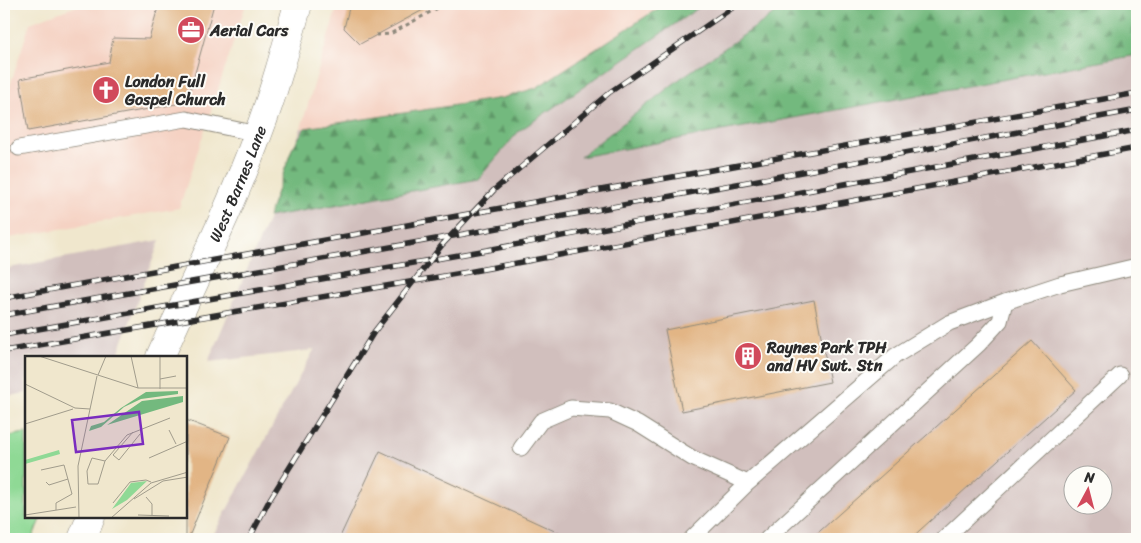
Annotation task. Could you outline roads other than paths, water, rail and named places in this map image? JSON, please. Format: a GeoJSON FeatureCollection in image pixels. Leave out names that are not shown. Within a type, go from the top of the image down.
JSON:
{"type":"FeatureCollection","features":[{"type":"Feature","properties":{"kind":"main road","name":"West Barnes Lane"},"geometry":{"type":"LineString","coordinates":[[160,356],[233,195],[258,134],[278,76],[298,4]]}},
{"type":"Feature","properties":{"kind":"main road"},"geometry":{"type":"LineString","coordinates":[[82,539],[91,518]]}},
{"type":"Feature","properties":{"kind":"lane"},"geometry":{"type":"LineString","coordinates":[[19,148],[186,119],[258,134]]}},
{"type":"Feature","properties":{"kind":"lane"},"geometry":{"type":"LineString","coordinates":[[691,539],[748,483],[895,356],[949,322],[1060,284],[1137,266]]}},
{"type":"Feature","properties":{"kind":"lane"},"geometry":{"type":"LineString","coordinates":[[766,539],[979,344],[1000,321],[1005,302]]}},
{"type":"Feature","properties":{"kind":"lane"},"geometry":{"type":"LineString","coordinates":[[944,539],[1120,375]]}},
{"type":"Feature","properties":{"kind":"lane"},"geometry":{"type":"LineString","coordinates":[[521,448],[541,421],[571,408],[610,411],[638,424],[692,458],[748,483]]}},
{"type":"Feature","properties":{"kind":"railway"},"geometry":{"type":"LineString","coordinates":[[249,539],[270,499],[374,332],[442,245],[494,190],[610,92],[738,4]]}},
{"type":"Feature","properties":{"kind":"railway"},"geometry":{"type":"LineString","coordinates":[[4,298],[1137,93]]}},
{"type":"Feature","properties":{"kind":"railway"},"geometry":{"type":"LineString","coordinates":[[4,315],[504,227],[1137,110]]}},
{"type":"Feature","properties":{"kind":"railway"},"geometry":{"type":"LineString","coordinates":[[4,335],[487,250],[1137,130]]}},
{"type":"Feature","properties":{"kind":"railway"},"geometry":{"type":"LineString","coordinates":[[4,351],[468,272],[1137,148]]}},
{"type":"Feature","properties":{"kind":"place","name":"Aerial Cars"},"geometry":{"type":"Point","coordinates":[191,30]}},
{"type":"Feature","properties":{"kind":"place","name":"London Full Gospel Church"},"geometry":{"type":"Point","coordinates":[106,90]}},
{"type":"Feature","properties":{"kind":"place","name":"Raynes Park TPH and HV Swt. Stn"},"geometry":{"type":"Point","coordinates":[748,356]}}]}
